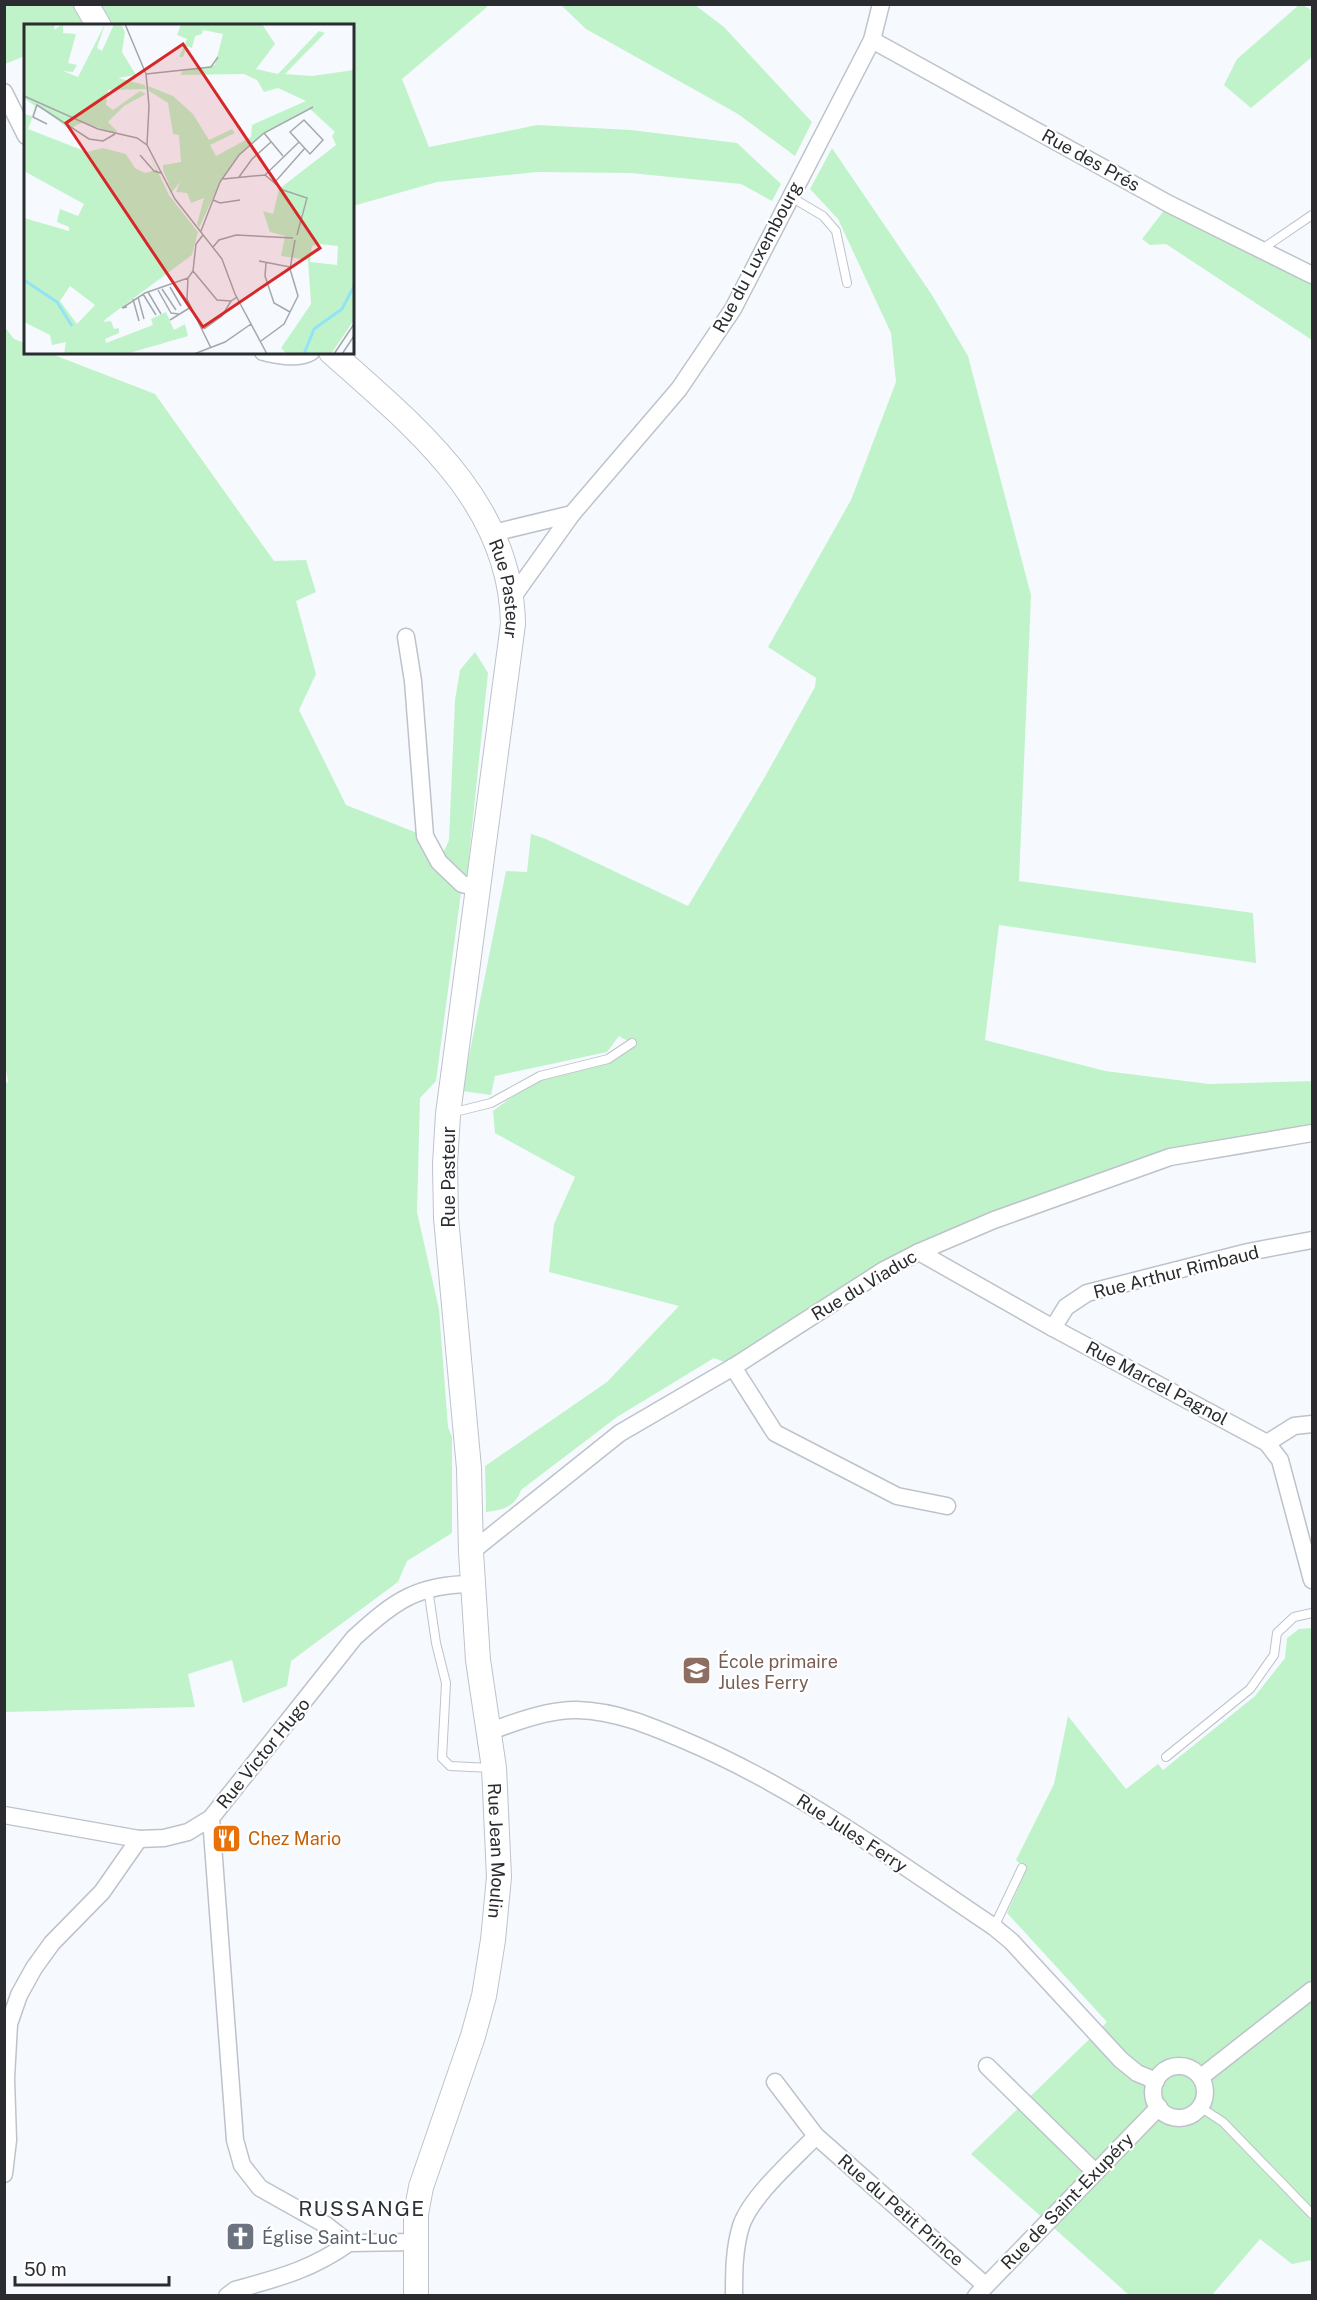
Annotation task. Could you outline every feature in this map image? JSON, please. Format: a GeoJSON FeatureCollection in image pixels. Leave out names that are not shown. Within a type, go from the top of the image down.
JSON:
{"type":"FeatureCollection","features":[{"type":"Feature","properties":{"kind":"main road"},"geometry":{"type":"LineString","coordinates":[[86,4],[98,24]]}},
{"type":"Feature","properties":{"kind":"main road","name":"Rue Pasteur"},"geometry":{"type":"LineString","coordinates":[[333,354],[411,423],[440,454],[469,491],[493,533],[506,567],[512,598],[513,624],[448,1114],[445,1164],[446,1218],[469,1468]]}},
{"type":"Feature","properties":{"kind":"main road","name":"Rue Jean Moulin"},"geometry":{"type":"LineString","coordinates":[[416,2295],[416,2214],[421,2187],[473,2036],[484,1996],[494,1940],[500,1877],[495,1768],[477,1660],[469,1468]]}},
{"type":"Feature","properties":{"kind":"street","name":"Rue du Luxembourg"},"geometry":{"type":"LineString","coordinates":[[512,598],[572,514],[679,388],[733,309],[872,40],[881,4]]}},
{"type":"Feature","properties":{"kind":"street","name":"Rue des Prés"},"geometry":{"type":"LineString","coordinates":[[872,40],[1169,204],[1312,274]]}},
{"type":"Feature","properties":{"kind":"street"},"geometry":{"type":"LineString","coordinates":[[4,92],[24,132]]}},
{"type":"Feature","properties":{"kind":"street"},"geometry":{"type":"LineString","coordinates":[[274,354],[284,356],[308,354]]}},
{"type":"Feature","properties":{"kind":"street"},"geometry":{"type":"LineString","coordinates":[[493,533],[572,514]]}},
{"type":"Feature","properties":{"kind":"street"},"geometry":{"type":"LineString","coordinates":[[406,637],[413,681],[425,837],[439,862],[462,884],[479,888]]}},
{"type":"Feature","properties":{"kind":"street","name":"Rue du Viaduc"},"geometry":{"type":"LineString","coordinates":[[471,1552],[620,1433],[733,1367],[884,1270],[919,1252],[994,1220],[1170,1157],[1312,1133]]}},
{"type":"Feature","properties":{"kind":"street","name":"Rue Arthur Rimbaud"},"geometry":{"type":"LineString","coordinates":[[1053,1328],[1066,1307],[1087,1293],[1248,1252],[1312,1240]]}},
{"type":"Feature","properties":{"kind":"street","name":"Rue Marcel Pagnol"},"geometry":{"type":"LineString","coordinates":[[919,1252],[1053,1328],[1267,1443]]}},
{"type":"Feature","properties":{"kind":"street"},"geometry":{"type":"LineString","coordinates":[[733,1367],[776,1433],[897,1496],[947,1506]]}},
{"type":"Feature","properties":{"kind":"street"},"geometry":{"type":"LineString","coordinates":[[1312,1424],[1294,1426],[1267,1443],[1280,1460],[1310,1552],[1312,1580]]}},
{"type":"Feature","properties":{"kind":"street","name":"Rue Victor Hugo"},"geometry":{"type":"LineString","coordinates":[[349,2243],[326,2225],[260,2188],[242,2165],[235,2140],[211,1818],[354,1638],[375,1619],[398,1602],[428,1588],[450,1584],[473,1584]]}},
{"type":"Feature","properties":{"kind":"street","name":"Rue Jules Ferry"},"geometry":{"type":"LineString","coordinates":[[489,1732],[523,1719],[575,1710],[613,1714],[648,1725],[729,1759],[806,1801],[994,1927],[1011,1941],[1121,2060],[1137,2073],[1156,2081]]}},
{"type":"Feature","properties":{"kind":"street"},"geometry":{"type":"LineString","coordinates":[[4,1815],[139,1839],[164,1838],[188,1832],[211,1818]]}},
{"type":"Feature","properties":{"kind":"street"},"geometry":{"type":"LineString","coordinates":[[4,2174],[8,2140],[5,2078],[7,2024],[34,1968],[52,1943],[102,1892],[139,1839]]}},
{"type":"Feature","properties":{"kind":"street"},"geometry":{"type":"LineString","coordinates":[[1201,2077],[1312,1990]]}},
{"type":"Feature","properties":{"kind":"street"},"geometry":{"type":"LineString","coordinates":[[987,2066],[1095,2172]]}},
{"type":"Feature","properties":{"kind":"street"},"geometry":{"type":"LineString","coordinates":[[1186,2067],[1201,2077],[1205,2087],[1205,2097],[1200,2107],[1184,2117],[1175,2117],[1166,2114],[1159,2107],[1155,2099],[1156,2081],[1168,2068],[1186,2067]]}},
{"type":"Feature","properties":{"kind":"street","name":"Rue du Petit Prince"},"geometry":{"type":"LineString","coordinates":[[775,2082],[816,2136],[981,2290]]}},
{"type":"Feature","properties":{"kind":"street","name":"Rue de Saint-Exupéry"},"geometry":{"type":"LineString","coordinates":[[981,2290],[1159,2107]]}},
{"type":"Feature","properties":{"kind":"street"},"geometry":{"type":"LineString","coordinates":[[734,2295],[734,2257],[742,2224],[756,2199],[816,2136]]}},
{"type":"Feature","properties":{"kind":"street"},"geometry":{"type":"LineString","coordinates":[[227,2295],[235,2290],[301,2271],[328,2258],[349,2243],[415,2242]]}},
{"type":"Feature","properties":{"kind":"lane"},"geometry":{"type":"LineString","coordinates":[[790,197],[823,216],[836,231],[847,283]]}},
{"type":"Feature","properties":{"kind":"lane"},"geometry":{"type":"LineString","coordinates":[[1262,250],[1312,215]]}},
{"type":"Feature","properties":{"kind":"lane"},"geometry":{"type":"LineString","coordinates":[[448,1114],[491,1103],[540,1076],[608,1059],[632,1043]]}},
{"type":"Feature","properties":{"kind":"lane"},"geometry":{"type":"LineString","coordinates":[[428,1588],[436,1642],[446,1683],[442,1758],[450,1766],[495,1768]]}},
{"type":"Feature","properties":{"kind":"lane"},"geometry":{"type":"LineString","coordinates":[[1166,1758],[1250,1689],[1274,1655],[1277,1633],[1294,1617],[1312,1612]]}},
{"type":"Feature","properties":{"kind":"lane"},"geometry":{"type":"LineString","coordinates":[[994,1927],[1022,1868]]}},
{"type":"Feature","properties":{"kind":"lane"},"geometry":{"type":"LineString","coordinates":[[1200,2107],[1223,2122],[1312,2214]]}},
{"type":"Feature","properties":{"kind":"green space"},"geometry":{"type":"Polygon","coordinates":[[[1300,4],[1312,10],[1312,57],[1251,108],[1224,85],[1237,59],[1300,4]]]}},
{"type":"Feature","properties":{"kind":"green space"},"geometry":{"type":"Polygon","coordinates":[[[4,5],[486,5],[487,7],[402,79],[429,147],[537,125],[631,130],[737,143],[781,184],[772,201],[741,184],[630,173],[537,172],[437,182],[354,206],[354,24],[24,24],[24,56],[5,64],[4,5]]]}},
{"type":"Feature","properties":{"kind":"green space"},"geometry":{"type":"Polygon","coordinates":[[[561,5],[695,5],[724,27],[812,122],[795,156],[738,114],[586,29],[561,5]]]}},
{"type":"Feature","properties":{"kind":"green space"},"geometry":{"type":"Polygon","coordinates":[[[832,148],[932,295],[968,356],[1031,595],[1019,881],[1253,913],[1256,963],[999,925],[985,1040],[1105,1071],[1209,1084],[1312,1081],[1312,1133],[1170,1157],[919,1252],[735,1366],[714,1358],[617,1417],[521,1490],[512,1504],[503,1509],[486,1512],[485,1466],[607,1382],[679,1306],[549,1272],[554,1224],[575,1177],[495,1133],[493,1111],[540,1076],[608,1059],[631,1043],[619,1036],[607,1052],[495,1076],[491,1095],[462,1091],[506,871],[527,872],[531,834],[688,906],[762,782],[815,687],[816,678],[768,647],[851,500],[896,382],[891,333],[838,219],[810,189],[832,148]]]}},
{"type":"Feature","properties":{"kind":"green space"},"geometry":{"type":"Polygon","coordinates":[[[1169,204],[1312,275],[1312,340],[1166,244],[1150,245],[1142,239],[1169,204]]]}},
{"type":"Feature","properties":{"kind":"green space"},"geometry":{"type":"Polygon","coordinates":[[[4,326],[14,339],[24,343],[24,354],[52,354],[155,394],[274,561],[306,560],[316,592],[296,601],[316,674],[299,710],[346,805],[425,836],[439,862],[449,840],[455,700],[460,670],[475,652],[488,673],[466,886],[462,885],[436,1081],[420,1098],[417,1212],[439,1309],[448,1427],[452,1437],[452,1533],[407,1561],[398,1582],[291,1661],[287,1686],[243,1703],[232,1660],[188,1674],[195,1707],[5,1712],[4,1083],[8,1082],[4,1058],[4,326]]]}},
{"type":"Feature","properties":{"kind":"green space"},"geometry":{"type":"Polygon","coordinates":[[[1312,1628],[1312,2260],[1292,2264],[1260,2239],[1212,2295],[1129,2295],[971,2154],[1107,2022],[1007,1913],[1026,1870],[1016,1860],[1054,1784],[1068,1716],[1126,1789],[1158,1764],[1163,1770],[1255,1696],[1285,1658],[1287,1638],[1299,1629],[1312,1628]]]}},
{"type":"Feature","properties":{"kind":"place","name":"École primaire Jules Ferry"},"geometry":{"type":"Point","coordinates":[697,1671]}},
{"type":"Feature","properties":{"kind":"place","name":"Chez Mario"},"geometry":{"type":"Point","coordinates":[227,1838]}},
{"type":"Feature","properties":{"kind":"place","name":"Église Saint-Luc"},"geometry":{"type":"Point","coordinates":[241,2237]}},
{"type":"Feature","properties":{"kind":"district","name":"RUSSANGE"},"geometry":{"type":"Point","coordinates":[362,2208]}}]}
